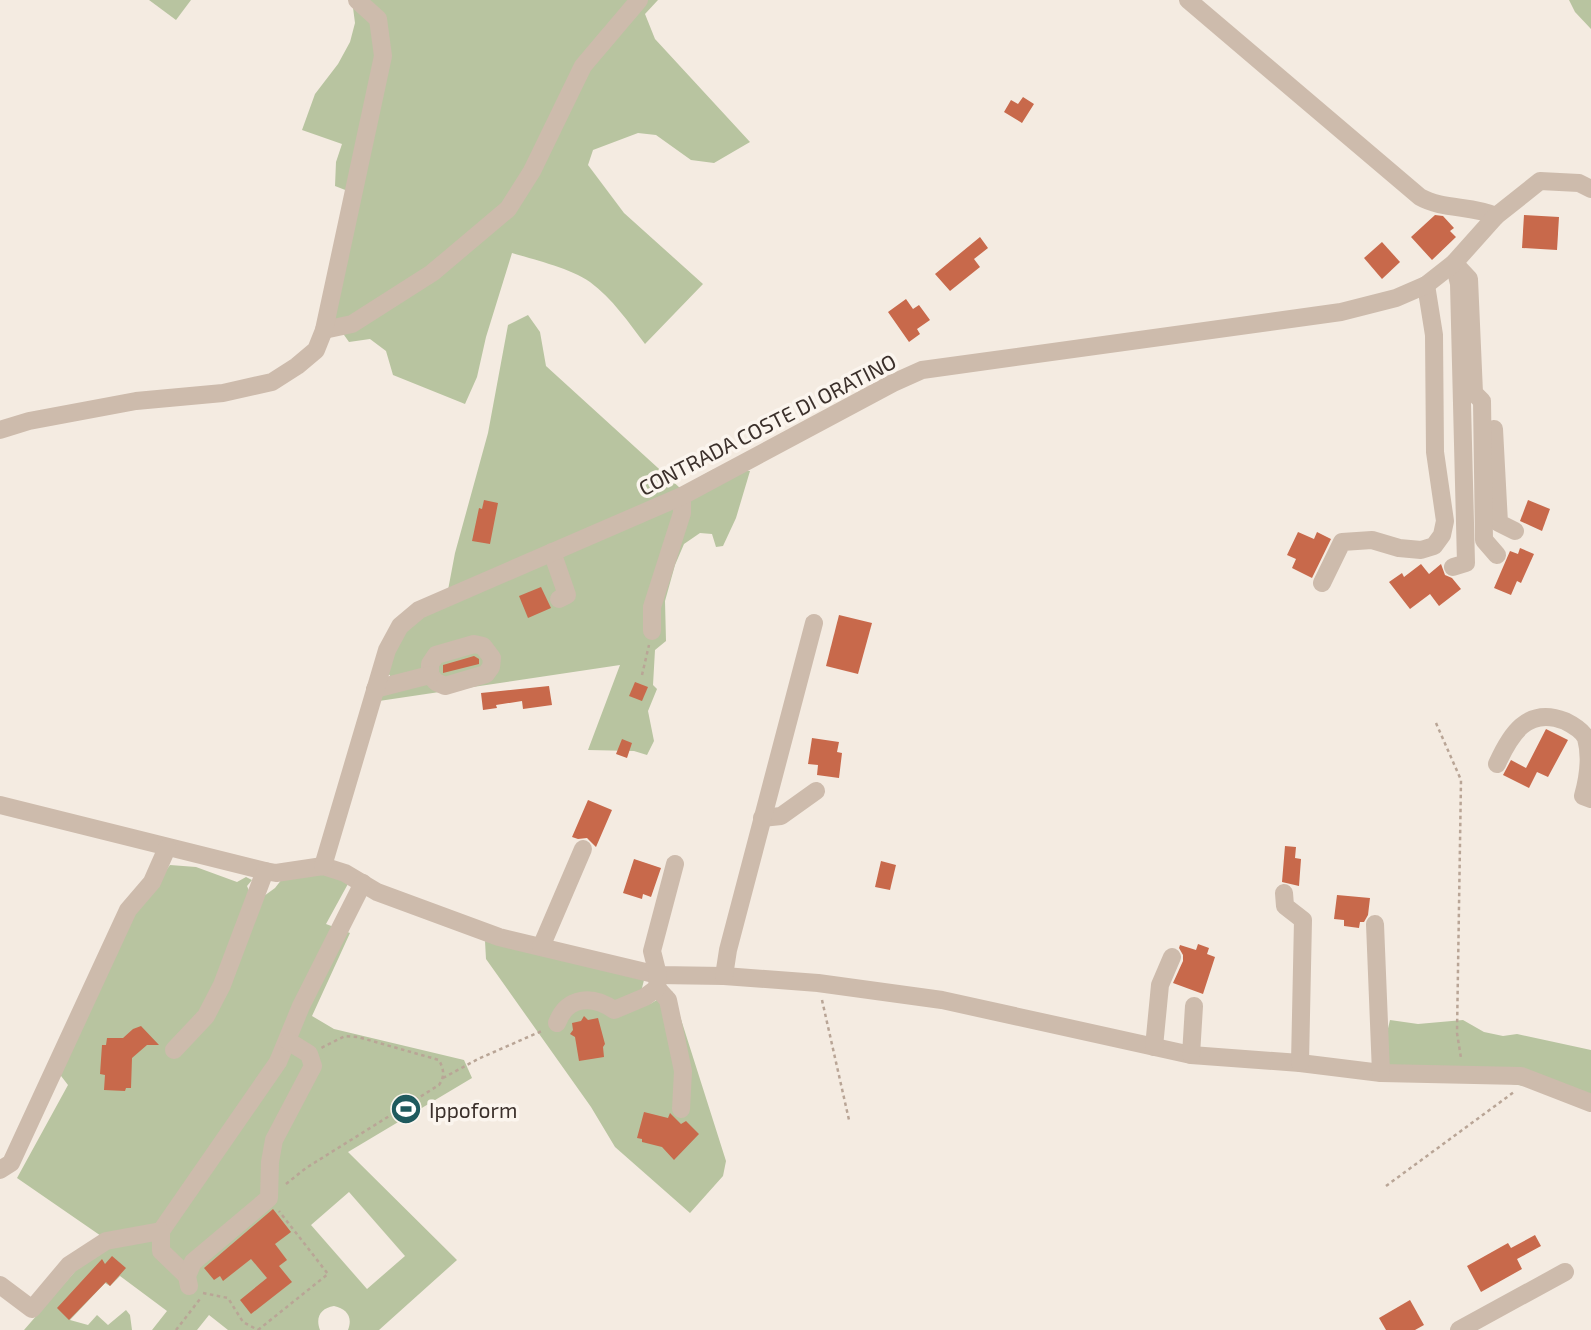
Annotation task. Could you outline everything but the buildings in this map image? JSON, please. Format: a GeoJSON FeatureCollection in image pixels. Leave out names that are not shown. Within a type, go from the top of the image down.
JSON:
{"type":"FeatureCollection","features":[{"type":"Feature","properties":{"kind":"street"},"geometry":{"type":"LineString","coordinates":[[0,430],[29,421],[136,401],[223,393],[272,382],[316,350],[324,330],[383,56],[378,19],[357,0]]}},
{"type":"Feature","properties":{"kind":"street"},"geometry":{"type":"LineString","coordinates":[[324,330],[352,324],[432,273],[509,209],[532,171],[583,66],[639,0]]}},
{"type":"Feature","properties":{"kind":"street"},"geometry":{"type":"LineString","coordinates":[[1188,0],[1420,197],[1430,203],[1484,210],[1496,216]]}},
{"type":"Feature","properties":{"kind":"street","name":"CONTRADA COSTE DI ORATINO"},"geometry":{"type":"LineString","coordinates":[[323,866],[387,650],[400,626],[419,610],[682,496],[922,370],[1341,312],[1396,298],[1426,285],[1454,263],[1496,216],[1540,181],[1579,183],[1591,188]]}},
{"type":"Feature","properties":{"kind":"street"},"geometry":{"type":"LineString","coordinates":[[1454,263],[1469,279],[1474,393],[1482,401],[1492,404],[1499,523],[1515,531]]}},
{"type":"Feature","properties":{"kind":"street"},"geometry":{"type":"LineString","coordinates":[[1453,567],[1466,563],[1459,284],[1454,263]]}},
{"type":"Feature","properties":{"kind":"street"},"geometry":{"type":"LineString","coordinates":[[1322,583],[1342,542],[1372,540],[1399,548],[1421,550],[1434,545],[1442,536],[1445,521],[1435,452],[1434,335],[1426,285]]}},
{"type":"Feature","properties":{"kind":"street"},"geometry":{"type":"LineString","coordinates":[[1482,401],[1484,540],[1497,555]]}},
{"type":"Feature","properties":{"kind":"street"},"geometry":{"type":"LineString","coordinates":[[652,631],[652,607],[682,513],[682,496]]}},
{"type":"Feature","properties":{"kind":"street"},"geometry":{"type":"LineString","coordinates":[[552,552],[567,595],[559,599]]}},
{"type":"Feature","properties":{"kind":"street"},"geometry":{"type":"LineString","coordinates":[[724,976],[727,950],[814,622]]}},
{"type":"Feature","properties":{"kind":"street"},"geometry":{"type":"LineString","coordinates":[[375,688],[430,675]]}},
{"type":"Feature","properties":{"kind":"street"},"geometry":{"type":"LineString","coordinates":[[1497,764],[1509,737],[1524,723],[1545,717],[1561,720],[1575,726],[1586,737],[1590,756],[1583,796],[1591,799]]}},
{"type":"Feature","properties":{"kind":"street"},"geometry":{"type":"LineString","coordinates":[[762,818],[781,816],[816,791]]}},
{"type":"Feature","properties":{"kind":"street"},"geometry":{"type":"LineString","coordinates":[[0,805],[265,871],[276,873],[323,866],[345,873],[377,892],[499,937],[658,981],[724,976],[818,984],[942,1000],[1191,1055],[1300,1063],[1381,1073],[1521,1076],[1591,1103]]}},
{"type":"Feature","properties":{"kind":"street"},"geometry":{"type":"LineString","coordinates":[[0,1170],[11,1163],[128,910],[152,883],[167,848]]}},
{"type":"Feature","properties":{"kind":"street"},"geometry":{"type":"LineString","coordinates":[[541,947],[583,849]]}},
{"type":"Feature","properties":{"kind":"street"},"geometry":{"type":"LineString","coordinates":[[675,864],[652,951],[658,981],[668,1000],[683,1070],[681,1110]]}},
{"type":"Feature","properties":{"kind":"street"},"geometry":{"type":"LineString","coordinates":[[174,1050],[206,1016],[222,985],[265,871]]}},
{"type":"Feature","properties":{"kind":"street"},"geometry":{"type":"LineString","coordinates":[[193,1285],[161,1251],[161,1231],[278,1062],[301,1006],[363,883]]}},
{"type":"Feature","properties":{"kind":"street"},"geometry":{"type":"LineString","coordinates":[[1284,893],[1285,906],[1303,920],[1300,1063]]}},
{"type":"Feature","properties":{"kind":"street"},"geometry":{"type":"LineString","coordinates":[[1375,924],[1381,1073]]}},
{"type":"Feature","properties":{"kind":"street"},"geometry":{"type":"LineString","coordinates":[[1154,1047],[1160,985],[1172,957]]}},
{"type":"Feature","properties":{"kind":"street"},"geometry":{"type":"LineString","coordinates":[[557,1023],[560,1014],[575,1002],[586,999],[603,1002],[614,1010],[645,998],[658,981]]}},
{"type":"Feature","properties":{"kind":"street"},"geometry":{"type":"LineString","coordinates":[[1191,1055],[1194,1006]]}},
{"type":"Feature","properties":{"kind":"street"},"geometry":{"type":"LineString","coordinates":[[193,1285],[193,1262],[269,1198],[270,1162],[275,1140],[313,1066],[309,1054],[288,1041]]}},
{"type":"Feature","properties":{"kind":"street"},"geometry":{"type":"LineString","coordinates":[[0,1285],[32,1309],[69,1265],[106,1241],[161,1231]]}},
{"type":"Feature","properties":{"kind":"street"},"geometry":{"type":"LineString","coordinates":[[1460,1330],[1565,1272]]}},
{"type":"Feature","properties":{"kind":"path"},"geometry":{"type":"LineString","coordinates":[[642,675],[652,631]]}},
{"type":"Feature","properties":{"kind":"path"},"geometry":{"type":"LineString","coordinates":[[1436,723],[1461,780],[1457,1033],[1464,1075]]}},
{"type":"Feature","properties":{"kind":"path"},"geometry":{"type":"LineString","coordinates":[[818,984],[849,1120]]}},
{"type":"Feature","properties":{"kind":"path"},"geometry":{"type":"LineString","coordinates":[[443,1078],[557,1023]]}},
{"type":"Feature","properties":{"kind":"path"},"geometry":{"type":"LineString","coordinates":[[176,1330],[193,1285],[228,1298],[243,1322],[258,1330],[328,1274],[269,1198],[306,1168],[439,1085],[443,1078],[443,1067],[439,1060],[358,1037],[345,1036],[309,1054]]}},
{"type":"Feature","properties":{"kind":"path"},"geometry":{"type":"LineString","coordinates":[[1386,1185],[1514,1091],[1521,1076]]}},
{"type":"Feature","properties":{"kind":"green space"},"geometry":{"type":"Polygon","coordinates":[[[149,0],[191,0],[176,20],[149,0]]]}},
{"type":"Feature","properties":{"kind":"green space"},"geometry":{"type":"Polygon","coordinates":[[[352,0],[658,0],[645,14],[655,39],[750,142],[714,163],[691,160],[656,135],[638,133],[593,150],[588,165],[624,213],[703,284],[645,344],[613,303],[590,282],[563,269],[512,253],[486,337],[477,377],[465,404],[393,375],[386,351],[370,339],[349,342],[332,318],[358,195],[335,186],[336,162],[342,144],[302,130],[315,94],[338,64],[350,42],[355,23],[352,0]]]}},
{"type":"Feature","properties":{"kind":"green space"},"geometry":{"type":"Polygon","coordinates":[[[1569,0],[1591,0],[1591,29],[1575,12],[1569,0]]]}},
{"type":"Feature","properties":{"kind":"green space"},"geometry":{"type":"Polygon","coordinates":[[[528,315],[540,332],[546,366],[680,488],[714,469],[750,471],[736,518],[723,546],[716,547],[712,534],[700,533],[684,544],[675,565],[665,601],[666,641],[655,650],[653,685],[657,689],[648,711],[654,741],[647,755],[634,751],[588,750],[620,665],[379,701],[380,696],[389,689],[390,675],[382,673],[402,627],[448,590],[455,553],[488,433],[508,325],[528,315]]]}},
{"type":"Feature","properties":{"kind":"green space"},"geometry":{"type":"Polygon","coordinates":[[[170,865],[196,867],[237,882],[246,877],[252,880],[247,886],[250,893],[264,896],[282,879],[315,871],[349,882],[326,924],[350,933],[312,1016],[334,1029],[464,1060],[472,1078],[348,1152],[457,1260],[379,1330],[348,1330],[348,1314],[334,1306],[320,1314],[320,1330],[228,1330],[209,1315],[197,1330],[152,1330],[167,1311],[120,1276],[110,1286],[105,1283],[70,1320],[88,1325],[97,1315],[108,1325],[126,1310],[130,1315],[132,1330],[24,1330],[104,1238],[17,1178],[68,1085],[58,1072],[118,937],[170,865]],[[349,1192],[311,1225],[367,1289],[405,1256],[349,1192]]]}},
{"type":"Feature","properties":{"kind":"green space"},"geometry":{"type":"Polygon","coordinates":[[[485,941],[640,976],[644,980],[641,992],[650,1004],[672,991],[726,1161],[723,1176],[690,1213],[615,1147],[591,1107],[486,959],[485,941]]]}},
{"type":"Feature","properties":{"kind":"green space"},"geometry":{"type":"Polygon","coordinates":[[[1390,1020],[1418,1024],[1463,1020],[1484,1032],[1503,1036],[1517,1034],[1591,1050],[1591,1096],[1386,1065],[1386,1037],[1390,1020]]]}},
{"type":"Feature","properties":{"kind":"place","name":"Ippoform"},"geometry":{"type":"Point","coordinates":[406,1109]}}]}
